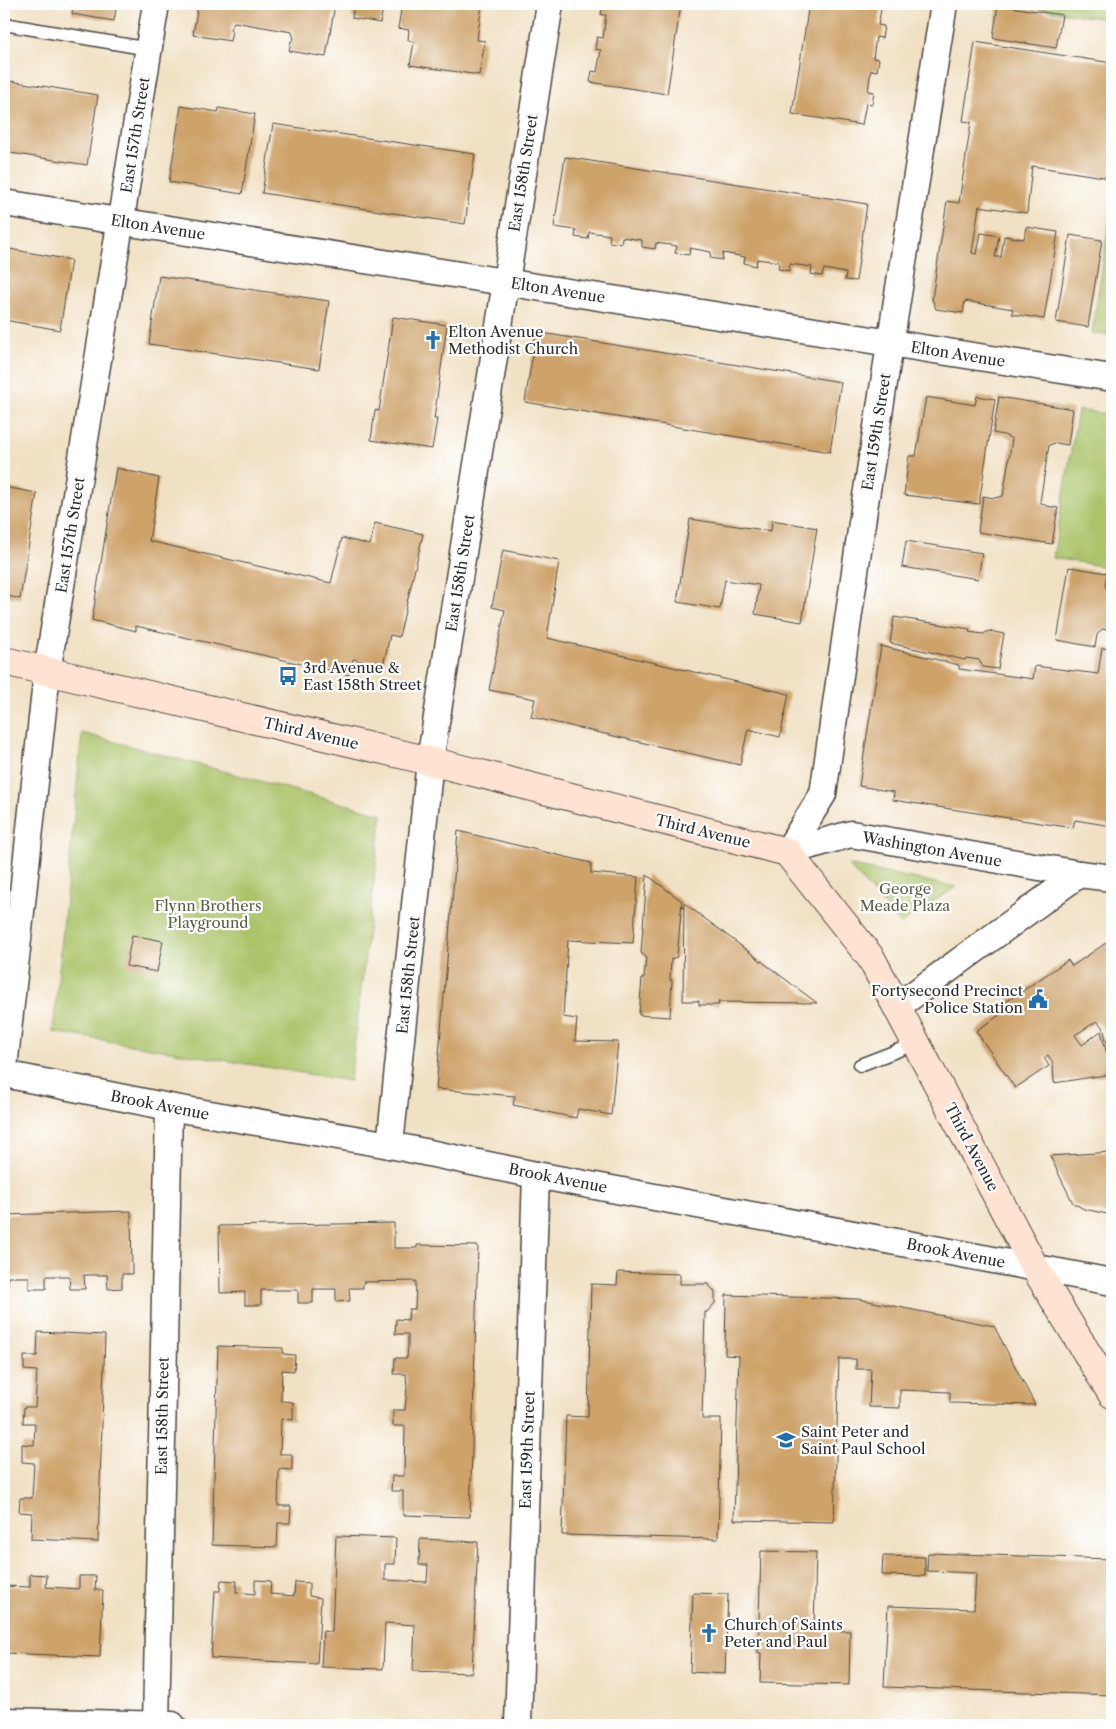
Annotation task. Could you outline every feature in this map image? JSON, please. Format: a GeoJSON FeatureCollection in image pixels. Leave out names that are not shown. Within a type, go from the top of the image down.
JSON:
{"type":"FeatureCollection","features":[{"type":"Feature","properties":{"kind":"main road","name":"Third Avenue"},"geometry":{"type":"LineString","coordinates":[[4,661],[430,761],[786,852],[871,958],[898,1006],[1034,1268],[1112,1394]]}},
{"type":"Feature","properties":{"kind":"street","name":"East 157th Street"},"geometry":{"type":"LineString","coordinates":[[4,1068],[47,672],[122,222],[156,4]]}},
{"type":"Feature","properties":{"kind":"street","name":"East 158th Street"},"geometry":{"type":"LineString","coordinates":[[390,1146],[430,761],[550,4]]}},
{"type":"Feature","properties":{"kind":"street","name":"East 159th Street"},"geometry":{"type":"LineString","coordinates":[[786,852],[822,794],[864,509],[944,4]]}},
{"type":"Feature","properties":{"kind":"street","name":"Elton Avenue"},"geometry":{"type":"LineString","coordinates":[[4,203],[1112,378]]}},
{"type":"Feature","properties":{"kind":"street","name":"Washington Avenue"},"geometry":{"type":"LineString","coordinates":[[786,852],[851,834],[1079,874],[1112,878]]}},
{"type":"Feature","properties":{"kind":"street"},"geometry":{"type":"LineString","coordinates":[[898,1006],[1079,874]]}},
{"type":"Feature","properties":{"kind":"street","name":"Brook Avenue"},"geometry":{"type":"LineString","coordinates":[[4,1074],[169,1107],[390,1146],[1112,1282]]}},
{"type":"Feature","properties":{"kind":"street","name":"East 158th Street"},"geometry":{"type":"LineString","coordinates":[[156,1725],[169,1107]]}},
{"type":"Feature","properties":{"kind":"street","name":"East 159th Street"},"geometry":{"type":"LineString","coordinates":[[518,1725],[536,1175]]}},
{"type":"Feature","properties":{"kind":"street"},"geometry":{"type":"LineString","coordinates":[[4,1720],[172,1725]]}},
{"type":"Feature","properties":{"kind":"lane"},"geometry":{"type":"LineString","coordinates":[[4,24],[149,48]]}},
{"type":"Feature","properties":{"kind":"lane"},"geometry":{"type":"LineString","coordinates":[[860,1065],[917,1043]]}},
{"type":"Feature","properties":{"kind":"green space"},"geometry":{"type":"Polygon","coordinates":[[[1006,4],[1112,4],[1112,20],[1006,4]]]}},
{"type":"Feature","properties":{"kind":"green space"},"geometry":{"type":"Polygon","coordinates":[[[1112,203],[1112,336],[1092,333],[1112,203]]]}},
{"type":"Feature","properties":{"kind":"green space"},"geometry":{"type":"Polygon","coordinates":[[[1078,410],[1112,415],[1112,568],[1053,558],[1078,410]]]}},
{"type":"Feature","properties":{"kind":"green space","name":"Flynn Brothers Playground"},"geometry":{"type":"Polygon","coordinates":[[[82,733],[382,814],[350,1081],[53,1032],[82,733]]]}},
{"type":"Feature","properties":{"kind":"green space","name":"George Meade Plaza"},"geometry":{"type":"Polygon","coordinates":[[[848,865],[956,887],[901,924],[848,865]]]}},
{"type":"Feature","properties":{"kind":"building"},"geometry":{"type":"Polygon","coordinates":[[[73,4],[117,4],[114,21],[72,14],[73,4]]]}},
{"type":"Feature","properties":{"kind":"building"},"geometry":{"type":"Polygon","coordinates":[[[198,4],[335,4],[326,57],[289,51],[291,41],[294,39],[292,32],[234,22],[230,29],[232,31],[230,41],[193,35],[198,4]]]}},
{"type":"Feature","properties":{"kind":"building"},"geometry":{"type":"Polygon","coordinates":[[[354,4],[384,4],[380,23],[352,18],[354,4]]]}},
{"type":"Feature","properties":{"kind":"building"},"geometry":{"type":"Polygon","coordinates":[[[402,4],[482,4],[477,40],[485,41],[479,75],[410,65],[414,42],[408,40],[409,30],[398,28],[402,4]]]}},
{"type":"Feature","properties":{"kind":"building"},"geometry":{"type":"Polygon","coordinates":[[[603,4],[681,4],[667,94],[590,82],[592,71],[597,72],[601,50],[595,49],[597,37],[603,38],[606,15],[601,15],[603,4]]]}},
{"type":"Feature","properties":{"kind":"building"},"geometry":{"type":"Polygon","coordinates":[[[809,4],[882,4],[878,25],[884,26],[882,38],[876,37],[873,58],[879,59],[877,71],[871,70],[868,91],[874,92],[872,104],[866,103],[862,125],[792,114],[809,4]]]}},
{"type":"Feature","properties":{"kind":"building"},"geometry":{"type":"Polygon","coordinates":[[[998,5],[1062,15],[1056,48],[993,38],[998,5]]]}},
{"type":"Feature","properties":{"kind":"building"},"geometry":{"type":"Polygon","coordinates":[[[975,42],[1112,63],[1112,165],[1110,178],[1032,166],[1027,213],[979,206],[972,253],[977,254],[981,233],[999,236],[995,257],[1001,257],[1004,236],[1024,239],[1026,227],[1058,232],[1044,319],[1012,314],[1013,309],[965,301],[963,313],[936,309],[932,299],[947,201],[959,203],[971,122],[963,121],[975,42]]]}},
{"type":"Feature","properties":{"kind":"building"},"geometry":{"type":"Polygon","coordinates":[[[4,80],[98,95],[87,165],[4,152],[4,80]]]}},
{"type":"Feature","properties":{"kind":"building"},"geometry":{"type":"Polygon","coordinates":[[[181,106],[218,112],[219,108],[255,114],[242,194],[169,182],[181,106]]]}},
{"type":"Feature","properties":{"kind":"building"},"geometry":{"type":"Polygon","coordinates":[[[273,124],[475,154],[465,224],[262,193],[273,124]]]}},
{"type":"Feature","properties":{"kind":"building"},"geometry":{"type":"Polygon","coordinates":[[[565,157],[867,204],[856,281],[845,280],[846,273],[824,269],[822,276],[811,274],[812,267],[790,264],[789,271],[778,269],[779,262],[757,259],[756,266],[744,263],[745,257],[723,253],[722,260],[710,258],[711,252],[690,248],[689,255],[675,253],[677,246],[656,243],[655,249],[642,247],[642,240],[622,237],[621,244],[609,242],[610,235],[589,232],[588,239],[575,237],[576,230],[554,227],[565,157]]]}},
{"type":"Feature","properties":{"kind":"building"},"geometry":{"type":"Polygon","coordinates":[[[1070,235],[1102,240],[1088,327],[1056,322],[1070,235]]]}},
{"type":"Feature","properties":{"kind":"building"},"geometry":{"type":"Polygon","coordinates":[[[4,248],[71,260],[60,330],[4,320],[4,248]]]}},
{"type":"Feature","properties":{"kind":"building"},"geometry":{"type":"Polygon","coordinates":[[[159,276],[329,301],[319,369],[149,344],[159,276]]]}},
{"type":"Feature","properties":{"kind":"building"},"geometry":{"type":"Polygon","coordinates":[[[393,317],[447,325],[434,419],[437,419],[432,449],[371,440],[375,410],[379,411],[393,317]]]}},
{"type":"Feature","properties":{"kind":"building"},"geometry":{"type":"Polygon","coordinates":[[[536,332],[841,382],[830,452],[525,402],[536,332]]]}},
{"type":"Feature","properties":{"kind":"building"},"geometry":{"type":"Polygon","coordinates":[[[977,396],[995,399],[979,504],[904,495],[909,456],[916,456],[926,397],[975,405],[977,396]]]}},
{"type":"Feature","properties":{"kind":"building"},"geometry":{"type":"Polygon","coordinates":[[[999,397],[1073,409],[1068,445],[1055,443],[1049,445],[1040,502],[1047,506],[1058,508],[1052,544],[978,532],[983,496],[994,498],[1003,496],[1012,439],[993,433],[999,397]]]}},
{"type":"Feature","properties":{"kind":"building"},"geometry":{"type":"Polygon","coordinates":[[[116,468],[159,478],[149,541],[331,583],[342,538],[370,545],[375,523],[423,534],[399,637],[390,635],[383,666],[353,659],[349,675],[136,626],[136,631],[92,620],[116,468]]]}},
{"type":"Feature","properties":{"kind":"building"},"geometry":{"type":"Polygon","coordinates":[[[4,487],[37,493],[20,599],[4,595],[4,487]]]}},
{"type":"Feature","properties":{"kind":"building"},"geometry":{"type":"Polygon","coordinates":[[[690,519],[771,531],[772,520],[817,528],[802,622],[755,614],[759,585],[725,580],[720,609],[677,602],[690,519]]]}},
{"type":"Feature","properties":{"kind":"building"},"geometry":{"type":"Polygon","coordinates":[[[906,541],[982,553],[978,579],[902,567],[906,541]]]}},
{"type":"Feature","properties":{"kind":"building"},"geometry":{"type":"Polygon","coordinates":[[[503,550],[559,561],[547,638],[789,694],[780,737],[748,729],[740,765],[531,717],[535,699],[489,690],[505,610],[492,607],[503,550]]]}},
{"type":"Feature","properties":{"kind":"building"},"geometry":{"type":"Polygon","coordinates":[[[1069,567],[1107,573],[1105,586],[1109,592],[1112,592],[1112,631],[1102,629],[1097,635],[1095,647],[1057,640],[1069,567]]]}},
{"type":"Feature","properties":{"kind":"building"},"geometry":{"type":"Polygon","coordinates":[[[894,617],[970,629],[969,632],[983,634],[989,631],[1004,634],[998,669],[983,667],[979,660],[966,658],[965,660],[890,643],[894,617]]]}},
{"type":"Feature","properties":{"kind":"building"},"geometry":{"type":"Polygon","coordinates":[[[881,646],[959,665],[959,669],[1033,679],[1035,666],[1098,674],[1102,648],[1112,649],[1112,826],[1075,820],[1073,828],[893,800],[894,792],[859,786],[881,646]]]}},
{"type":"Feature","properties":{"kind":"building"},"geometry":{"type":"Polygon","coordinates":[[[458,831],[591,863],[591,873],[638,877],[633,943],[568,940],[563,1017],[577,1019],[575,1041],[618,1042],[611,1115],[578,1109],[576,1118],[513,1105],[515,1096],[436,1089],[458,831]]]}},
{"type":"Feature","properties":{"kind":"building"},"geometry":{"type":"Polygon","coordinates":[[[647,875],[682,901],[677,957],[671,959],[670,1017],[639,1015],[646,957],[641,953],[647,875]]]}},
{"type":"Feature","properties":{"kind":"building"},"geometry":{"type":"Polygon","coordinates":[[[684,903],[817,1003],[718,1002],[719,1005],[699,1005],[699,1001],[683,1001],[684,903]]]}},
{"type":"Feature","properties":{"kind":"building"},"geometry":{"type":"Polygon","coordinates":[[[132,935],[163,941],[157,972],[126,966],[132,935]]]}},
{"type":"Feature","properties":{"kind":"building"},"geometry":{"type":"Polygon","coordinates":[[[1106,943],[1112,952],[1112,1062],[1103,1028],[1097,1021],[1075,1035],[1082,1045],[1101,1031],[1112,1074],[1054,1083],[1053,1063],[1048,1055],[1044,1058],[1049,1066],[1015,1088],[976,1031],[1010,1008],[1006,1002],[1068,960],[1072,966],[1106,943]]]}},
{"type":"Feature","properties":{"kind":"building"},"geometry":{"type":"Polygon","coordinates":[[[1112,1152],[1112,1215],[1084,1209],[1073,1203],[1050,1156],[1112,1152]]]}},
{"type":"Feature","properties":{"kind":"building"},"geometry":{"type":"Polygon","coordinates":[[[131,1211],[132,1274],[122,1274],[122,1288],[108,1289],[107,1275],[84,1275],[85,1289],[70,1289],[69,1276],[46,1276],[46,1289],[29,1289],[29,1277],[8,1277],[8,1290],[4,1290],[4,1215],[131,1211]]]}},
{"type":"Feature","properties":{"kind":"building"},"geometry":{"type":"Polygon","coordinates":[[[394,1223],[394,1248],[417,1248],[417,1245],[478,1246],[470,1517],[403,1515],[403,1491],[391,1491],[392,1476],[404,1476],[405,1426],[393,1426],[393,1410],[405,1410],[407,1387],[406,1374],[394,1374],[395,1358],[407,1358],[408,1344],[408,1334],[395,1334],[396,1319],[408,1320],[409,1309],[415,1309],[416,1281],[363,1282],[363,1288],[349,1288],[350,1301],[336,1302],[336,1289],[313,1289],[313,1303],[298,1303],[298,1290],[261,1290],[261,1305],[245,1305],[245,1292],[220,1293],[219,1226],[394,1223]]]}},
{"type":"Feature","properties":{"kind":"building"},"geometry":{"type":"Polygon","coordinates":[[[618,1272],[680,1274],[680,1284],[708,1284],[715,1292],[715,1303],[705,1312],[702,1419],[721,1419],[718,1539],[562,1535],[566,1416],[588,1417],[591,1284],[617,1285],[618,1272]]]}},
{"type":"Feature","properties":{"kind":"building","name":"Saint Peter and Saint Paul School"},"geometry":{"type":"Polygon","coordinates":[[[726,1295],[858,1299],[994,1326],[1035,1405],[950,1403],[950,1392],[900,1390],[900,1408],[869,1407],[871,1369],[856,1369],[856,1359],[839,1359],[834,1522],[734,1520],[739,1356],[725,1355],[726,1295]]]}},
{"type":"Feature","properties":{"kind":"building"},"geometry":{"type":"Polygon","coordinates":[[[38,1332],[105,1335],[98,1542],[31,1539],[32,1513],[19,1512],[20,1498],[32,1498],[34,1463],[22,1462],[22,1444],[34,1445],[35,1423],[23,1423],[24,1407],[35,1407],[37,1371],[24,1370],[24,1356],[37,1356],[38,1332]]]}},
{"type":"Feature","properties":{"kind":"building"},"geometry":{"type":"Polygon","coordinates":[[[218,1346],[283,1348],[283,1354],[295,1355],[294,1371],[282,1370],[281,1401],[293,1402],[293,1420],[281,1419],[280,1454],[292,1454],[292,1470],[279,1469],[278,1506],[291,1506],[290,1523],[278,1523],[277,1547],[212,1545],[218,1346]]]}},
{"type":"Feature","properties":{"kind":"building"},"geometry":{"type":"Polygon","coordinates":[[[336,1536],[396,1538],[395,1564],[385,1564],[385,1580],[427,1582],[428,1565],[419,1565],[420,1539],[478,1542],[472,1673],[413,1671],[415,1625],[385,1623],[383,1669],[321,1667],[323,1631],[332,1632],[336,1536]]]}},
{"type":"Feature","properties":{"kind":"building"},"geometry":{"type":"Polygon","coordinates":[[[761,1551],[816,1552],[814,1630],[850,1631],[849,1685],[760,1683],[761,1653],[758,1653],[761,1551]]]}},
{"type":"Feature","properties":{"kind":"building"},"geometry":{"type":"Polygon","coordinates":[[[928,1553],[1112,1559],[1112,1695],[884,1687],[888,1606],[974,1609],[976,1573],[927,1571],[928,1553]]]}},
{"type":"Feature","properties":{"kind":"building"},"geometry":{"type":"Polygon","coordinates":[[[883,1556],[925,1557],[925,1576],[882,1575],[883,1556]]]}},
{"type":"Feature","properties":{"kind":"building"},"geometry":{"type":"Polygon","coordinates":[[[30,1574],[47,1575],[46,1587],[79,1589],[79,1576],[96,1576],[95,1590],[103,1590],[100,1657],[4,1653],[4,1586],[30,1587],[30,1574]]]}},
{"type":"Feature","properties":{"kind":"building"},"geometry":{"type":"Polygon","coordinates":[[[221,1580],[237,1581],[236,1592],[255,1594],[255,1580],[271,1581],[270,1594],[294,1596],[295,1582],[309,1583],[309,1596],[321,1598],[317,1664],[211,1658],[215,1591],[220,1591],[221,1580]]]}},
{"type":"Feature","properties":{"kind":"building","name":"Church of Saints Peter and Paul"},"geometry":{"type":"Polygon","coordinates":[[[693,1593],[728,1594],[725,1674],[690,1672],[693,1593]]]}},
{"type":"Feature","properties":{"kind":"place","name":"Elton Avenue Methodist Church"},"geometry":{"type":"Point","coordinates":[433,340]}},
{"type":"Feature","properties":{"kind":"place","name":"3rd Avenue & East 158th Street"},"geometry":{"type":"Point","coordinates":[288,676]}},
{"type":"Feature","properties":{"kind":"place","name":"Fortysecond Precinct Police Station"},"geometry":{"type":"Point","coordinates":[1038,999]}},
{"type":"Feature","properties":{"kind":"place","name":"Saint Peter and Saint Paul School"},"geometry":{"type":"Point","coordinates":[786,1440]}},
{"type":"Feature","properties":{"kind":"place","name":"Church of Saints Peter and Paul"},"geometry":{"type":"Point","coordinates":[709,1633]}}]}
